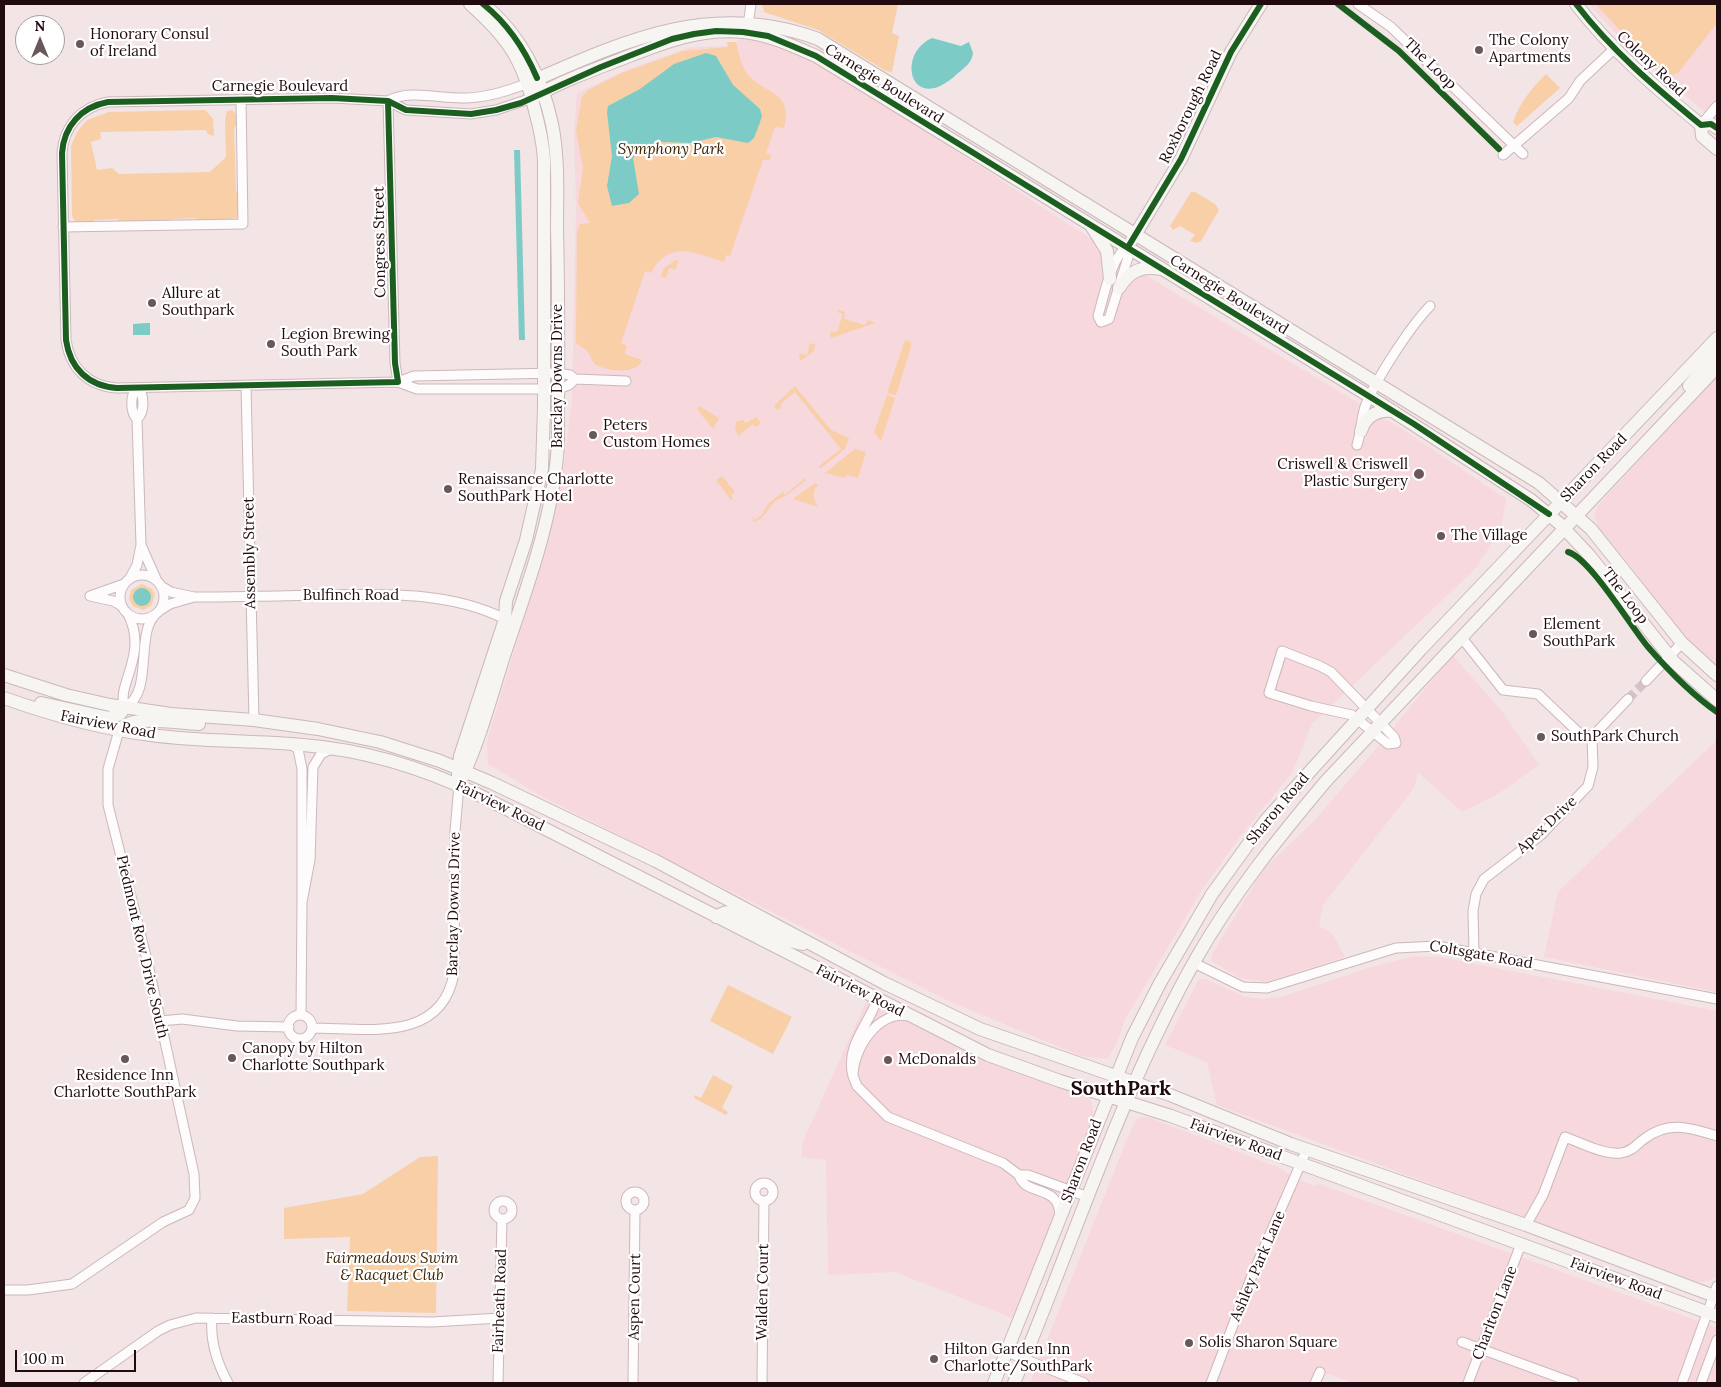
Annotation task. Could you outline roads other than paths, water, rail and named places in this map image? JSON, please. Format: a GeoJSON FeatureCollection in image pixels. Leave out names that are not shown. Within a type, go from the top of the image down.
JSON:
{"type":"FeatureCollection","features":[{"type":"Feature","properties":{"kind":"main road","name":"Barclay Downs Drive"},"geometry":{"type":"LineString","coordinates":[[470,4],[510,45],[533,81]]}},
{"type":"Feature","properties":{"kind":"main road","name":"Barclay Downs Drive"},"geometry":{"type":"LineString","coordinates":[[483,4],[502,23],[520,46],[537,95],[544,151],[544,440],[540,486],[526,540],[506,601],[510,620]]}},
{"type":"Feature","properties":{"kind":"main road","name":"Roxborough Road"},"geometry":{"type":"LineString","coordinates":[[1128,247],[1181,159],[1231,52],[1261,4]]}},
{"type":"Feature","properties":{"kind":"main road","name":"Colony Road"},"geometry":{"type":"LineString","coordinates":[[1576,4],[1614,49],[1701,125],[1702,136],[1717,149]]}},
{"type":"Feature","properties":{"kind":"main road","name":"Carnegie Boulevard"},"geometry":{"type":"LineString","coordinates":[[533,81],[665,25],[703,18],[749,18],[791,28],[826,44],[1529,477],[1562,501],[1578,516],[1612,552],[1682,643],[1717,675]]}},
{"type":"Feature","properties":{"kind":"main road","name":"Carnegie Boulevard"},"geometry":{"type":"LineString","coordinates":[[537,95],[601,67],[687,36],[716,31],[743,32],[768,36],[816,56],[1370,396],[1549,514],[1599,567],[1669,656],[1696,683],[1717,700]]}},
{"type":"Feature","properties":{"kind":"main road","name":"Barclay Downs Drive"},"geometry":{"type":"LineString","coordinates":[[459,785],[462,770],[510,620],[550,506],[556,470],[558,373],[556,159],[552,124],[537,95]]}},
{"type":"Feature","properties":{"kind":"main road","name":"Colony Road"},"geometry":{"type":"LineString","coordinates":[[1701,125],[1711,124],[1717,128]]}},
{"type":"Feature","properties":{"kind":"main road"},"geometry":{"type":"LineString","coordinates":[[1087,222],[1105,246],[1114,283],[1137,269],[1151,267],[1167,271]]}},
{"type":"Feature","properties":{"kind":"main road","name":"Sharon Road"},"geometry":{"type":"LineString","coordinates":[[994,1383],[1070,1190],[1140,1020],[1218,885],[1265,822],[1361,713],[1717,339]]}},
{"type":"Feature","properties":{"kind":"main road"},"geometry":{"type":"LineString","coordinates":[[1676,412],[1676,402],[1717,353]]}},
{"type":"Feature","properties":{"kind":"main road","name":"Sharon Road"},"geometry":{"type":"LineString","coordinates":[[1014,1383],[1135,1082],[1194,963],[1236,896],[1271,848],[1326,781],[1717,367]]}},
{"type":"Feature","properties":{"kind":"main road"},"geometry":{"type":"LineString","coordinates":[[1361,431],[1363,423],[1373,414],[1383,411],[1394,412]]}},
{"type":"Feature","properties":{"kind":"main road","name":"Fairview Road"},"geometry":{"type":"LineString","coordinates":[[4,675],[66,694],[124,707],[172,714],[254,720],[318,728],[369,739],[462,770],[656,861],[884,983],[980,1029],[1135,1082],[1306,1149],[1716,1293]]}},
{"type":"Feature","properties":{"kind":"main road","name":"Fairview Road"},"geometry":{"type":"LineString","coordinates":[[4,698],[119,731],[168,737],[336,748],[385,758],[459,785],[908,1016],[988,1055],[1300,1163],[1712,1314]]}},
{"type":"Feature","properties":{"kind":"main road"},"geometry":{"type":"LineString","coordinates":[[30,707],[35,703],[45,704],[109,718],[118,715],[124,707]]}},
{"type":"Feature","properties":{"kind":"main road"},"geometry":{"type":"LineString","coordinates":[[119,731],[124,724],[137,720],[222,725],[254,720]]}},
{"type":"Feature","properties":{"kind":"main road"},"geometry":{"type":"LineString","coordinates":[[716,917],[724,913],[731,913],[782,938],[818,947]]}},
{"type":"Feature","properties":{"kind":"street"},"geometry":{"type":"LineString","coordinates":[[749,18],[751,4]]}},
{"type":"Feature","properties":{"kind":"street"},"geometry":{"type":"LineString","coordinates":[[1358,4],[1392,27],[1523,154]]}},
{"type":"Feature","properties":{"kind":"street"},"geometry":{"type":"LineString","coordinates":[[1503,154],[1569,98],[1580,81],[1614,49]]}},
{"type":"Feature","properties":{"kind":"street","name":"Carnegie Boulevard"},"geometry":{"type":"LineString","coordinates":[[388,101],[402,95],[478,97],[503,92],[533,81]]}},
{"type":"Feature","properties":{"kind":"street","name":"Carnegie Boulevard"},"geometry":{"type":"LineString","coordinates":[[537,95],[496,110],[470,114],[406,110],[388,101],[332,98],[108,102],[86,110],[71,124],[63,144],[66,340],[69,356],[81,373],[96,384],[110,387],[398,382],[414,376],[544,373],[570,375],[575,379],[626,381]]}},
{"type":"Feature","properties":{"kind":"street"},"geometry":{"type":"LineString","coordinates":[[63,227],[243,224],[241,99]]}},
{"type":"Feature","properties":{"kind":"street","name":"Congress Street"},"geometry":{"type":"LineString","coordinates":[[388,101],[395,363],[398,382]]}},
{"type":"Feature","properties":{"kind":"street"},"geometry":{"type":"LineString","coordinates":[[1701,125],[1717,106]]}},
{"type":"Feature","properties":{"kind":"street"},"geometry":{"type":"LineString","coordinates":[[1114,283],[1120,252],[1128,247]]}},
{"type":"Feature","properties":{"kind":"street"},"geometry":{"type":"LineString","coordinates":[[1358,445],[1364,409],[1370,396],[1418,319],[1430,306]]}},
{"type":"Feature","properties":{"kind":"street"},"geometry":{"type":"LineString","coordinates":[[558,389],[569,385],[575,379]]}},
{"type":"Feature","properties":{"kind":"street","name":"Carnegie Boulevard"},"geometry":{"type":"LineString","coordinates":[[398,382],[414,389],[558,389]]}},
{"type":"Feature","properties":{"kind":"street","name":"Assembly Street"},"geometry":{"type":"LineString","coordinates":[[246,386],[254,720]]}},
{"type":"Feature","properties":{"kind":"street"},"geometry":{"type":"LineString","coordinates":[[125,610],[120,596],[137,565],[141,545],[137,419],[133,414],[132,402],[133,393],[137,388]]}},
{"type":"Feature","properties":{"kind":"street"},"geometry":{"type":"LineString","coordinates":[[124,707],[132,702],[136,694],[144,664],[146,631],[164,599],[159,583],[141,545]]}},
{"type":"Feature","properties":{"kind":"street"},"geometry":{"type":"LineString","coordinates":[[157,613],[139,619],[112,601],[90,596],[144,575],[159,583]]}},
{"type":"Feature","properties":{"kind":"street","name":"Bulfinch Road"},"geometry":{"type":"LineString","coordinates":[[159,583],[171,592],[194,597],[367,595],[427,598],[464,603],[510,620]]}},
{"type":"Feature","properties":{"kind":"street","name":"Bulfinch Road"},"geometry":{"type":"LineString","coordinates":[[157,613],[170,604],[194,597]]}},
{"type":"Feature","properties":{"kind":"street","name":"Piedmont Row Drive South"},"geometry":{"type":"LineString","coordinates":[[4,1290],[72,1284],[163,1222],[187,1212],[195,1200],[195,1187],[160,1021],[107,801],[108,769],[124,707],[122,697],[136,647],[135,635],[125,610]]}},
{"type":"Feature","properties":{"kind":"street"},"geometry":{"type":"LineString","coordinates":[[1462,638],[1503,690],[1538,694],[1580,733],[1592,737],[1628,699]]}},
{"type":"Feature","properties":{"kind":"street"},"geometry":{"type":"LineString","coordinates":[[1646,681],[1682,643]]}},
{"type":"Feature","properties":{"kind":"street"},"geometry":{"type":"LineString","coordinates":[[1361,713],[1349,714],[1306,705],[1269,693],[1282,651],[1326,669],[1361,713],[1376,727]]}},
{"type":"Feature","properties":{"kind":"street","name":"Apex Drive"},"geometry":{"type":"LineString","coordinates":[[1474,952],[1473,911],[1476,894],[1484,879],[1541,835],[1588,786],[1594,767],[1592,737]]}},
{"type":"Feature","properties":{"kind":"street"},"geometry":{"type":"LineString","coordinates":[[291,744],[298,749],[302,766],[301,1015]]}},
{"type":"Feature","properties":{"kind":"street"},"geometry":{"type":"LineString","coordinates":[[302,902],[310,860],[313,767],[321,754],[336,748]]}},
{"type":"Feature","properties":{"kind":"street","name":"Barclay Downs Drive"},"geometry":{"type":"LineString","coordinates":[[160,1021],[182,1019],[237,1026],[288,1027],[291,1035],[302,1039],[309,1035],[312,1028],[399,1028],[427,1018],[443,1002],[450,988],[454,973],[456,819],[459,785]]}},
{"type":"Feature","properties":{"kind":"street","name":"Coltsgate Road"},"geometry":{"type":"LineString","coordinates":[[1194,963],[1233,983],[1261,989],[1279,986],[1396,948],[1437,946],[1717,999]]}},
{"type":"Feature","properties":{"kind":"street"},"geometry":{"type":"LineString","coordinates":[[877,1000],[871,1016],[851,1052],[850,1065],[857,1086],[888,1117],[999,1162],[1018,1175],[1025,1184],[1052,1197],[1059,1207],[1060,1217]]}},
{"type":"Feature","properties":{"kind":"street"},"geometry":{"type":"LineString","coordinates":[[301,1015],[310,1021],[312,1028]]}},
{"type":"Feature","properties":{"kind":"street"},"geometry":{"type":"LineString","coordinates":[[288,1027],[291,1020],[301,1015]]}},
{"type":"Feature","properties":{"kind":"street"},"geometry":{"type":"LineString","coordinates":[[853,1076],[854,1061],[871,1031],[894,1017],[908,1016]]}},
{"type":"Feature","properties":{"kind":"street"},"geometry":{"type":"LineString","coordinates":[[1526,1226],[1542,1196],[1565,1138],[1609,1153],[1622,1153],[1632,1150],[1643,1140],[1666,1127],[1688,1127],[1717,1136]]}},
{"type":"Feature","properties":{"kind":"street","name":"Ashley Park Lane"},"geometry":{"type":"LineString","coordinates":[[1211,1383],[1251,1278],[1306,1149]]}},
{"type":"Feature","properties":{"kind":"street"},"geometry":{"type":"LineString","coordinates":[[1018,1175],[1028,1175],[1088,1197]]}},
{"type":"Feature","properties":{"kind":"street","name":"Walden Court"},"geometry":{"type":"LineString","coordinates":[[762,1383],[764,1201]]}},
{"type":"Feature","properties":{"kind":"street","name":"Aspen Court"},"geometry":{"type":"LineString","coordinates":[[633,1383],[636,1210]]}},
{"type":"Feature","properties":{"kind":"street","name":"Fairheath Road"},"geometry":{"type":"LineString","coordinates":[[498,1383],[502,1218]]}},
{"type":"Feature","properties":{"kind":"street","name":"Charlton Lane"},"geometry":{"type":"LineString","coordinates":[[1468,1383],[1521,1244]]}},
{"type":"Feature","properties":{"kind":"street"},"geometry":{"type":"LineString","coordinates":[[1682,1383],[1712,1314],[1716,1293]]}},
{"type":"Feature","properties":{"kind":"street"},"geometry":{"type":"LineString","coordinates":[[212,1318],[213,1340],[217,1358],[228,1383]]}},
{"type":"Feature","properties":{"kind":"street","name":"Eastburn Road"},"geometry":{"type":"LineString","coordinates":[[84,1383],[170,1325],[190,1319],[432,1322],[500,1318]]}},
{"type":"Feature","properties":{"kind":"street"},"geometry":{"type":"LineString","coordinates":[[1701,1383],[1717,1340]]}},
{"type":"Feature","properties":{"kind":"street"},"geometry":{"type":"LineString","coordinates":[[1462,1342],[1574,1383]]}},
{"type":"Feature","properties":{"kind":"street"},"geometry":{"type":"LineString","coordinates":[[1007,1352],[1084,1383]]}},
{"type":"Feature","properties":{"kind":"street"},"geometry":{"type":"LineString","coordinates":[[1315,1383],[1320,1372]]}},
{"type":"Feature","properties":{"kind":"water"},"geometry":{"type":"Polygon","coordinates":[[[932,38],[961,46],[969,42],[973,53],[969,62],[957,74],[941,85],[928,89],[919,86],[913,78],[912,68],[914,56],[921,46],[932,38]]]}},
{"type":"Feature","properties":{"kind":"water"},"geometry":{"type":"Polygon","coordinates":[[[706,53],[716,56],[733,85],[760,109],[762,116],[754,138],[748,143],[716,137],[690,143],[661,142],[644,147],[633,158],[639,194],[629,203],[612,206],[607,186],[612,156],[608,106],[640,89],[674,64],[706,53]]]}},
{"type":"Feature","properties":{"kind":"water"},"geometry":{"type":"Polygon","coordinates":[[[514,150],[520,150],[525,340],[519,340],[514,150]]]}},
{"type":"Feature","properties":{"kind":"water"},"geometry":{"type":"Polygon","coordinates":[[[150,323],[150,335],[133,335],[133,324],[150,323]]]}},
{"type":"Feature","properties":{"kind":"water"},"geometry":{"type":"Polygon","coordinates":[[[138,588],[146,588],[151,593],[149,604],[138,606],[133,601],[133,593],[138,588]]]}},
{"type":"Feature","properties":{"kind":"tunnel"},"geometry":{"type":"LineString","coordinates":[[1628,699],[1646,681]]}},
{"type":"Feature","properties":{"kind":"place","name":"Honorary Consul of Ireland"},"geometry":{"type":"Point","coordinates":[80,44]}},
{"type":"Feature","properties":{"kind":"place","name":"The Colony Apartments"},"geometry":{"type":"Point","coordinates":[1479,50]}},
{"type":"Feature","properties":{"kind":"place","name":"Allure at Southpark"},"geometry":{"type":"Point","coordinates":[152,303]}},
{"type":"Feature","properties":{"kind":"place","name":"Legion Brewing South Park"},"geometry":{"type":"Point","coordinates":[271,344]}},
{"type":"Feature","properties":{"kind":"place","name":"Peters Custom Homes"},"geometry":{"type":"Point","coordinates":[593,435]}},
{"type":"Feature","properties":{"kind":"place","name":"Criswell & Criswell Plastic Surgery"},"geometry":{"type":"Point","coordinates":[1419,474]}},
{"type":"Feature","properties":{"kind":"place","name":"Renaissance Charlotte SouthPark Hotel"},"geometry":{"type":"Point","coordinates":[448,489]}},
{"type":"Feature","properties":{"kind":"place","name":"The Village"},"geometry":{"type":"Point","coordinates":[1441,536]}},
{"type":"Feature","properties":{"kind":"place","name":"Element SouthPark"},"geometry":{"type":"Point","coordinates":[1533,634]}},
{"type":"Feature","properties":{"kind":"place","name":"SouthPark Church"},"geometry":{"type":"Point","coordinates":[1541,737]}},
{"type":"Feature","properties":{"kind":"place","name":"Canopy by Hilton Charlotte Southpark"},"geometry":{"type":"Point","coordinates":[232,1058]}},
{"type":"Feature","properties":{"kind":"place","name":"Residence Inn Charlotte SouthPark"},"geometry":{"type":"Point","coordinates":[125,1059]}},
{"type":"Feature","properties":{"kind":"place","name":"McDonalds"},"geometry":{"type":"Point","coordinates":[888,1060]}},
{"type":"Feature","properties":{"kind":"place","name":"Solis Sharon Square"},"geometry":{"type":"Point","coordinates":[1189,1343]}},
{"type":"Feature","properties":{"kind":"place","name":"Hilton Garden Inn Charlotte/SouthPark"},"geometry":{"type":"Point","coordinates":[934,1359]}},
{"type":"Feature","properties":{"kind":"district","name":"SouthPark"},"geometry":{"type":"Point","coordinates":[1121,1089]}},
{"type":"Feature","properties":{"kind":"park label","name":"Symphony Park"},"geometry":{"type":"Point","coordinates":[671,150]}},
{"type":"Feature","properties":{"kind":"park label","name":"Fairmeadows Swim & Racquet Club"},"geometry":{"type":"Point","coordinates":[392,1268]}}]}
